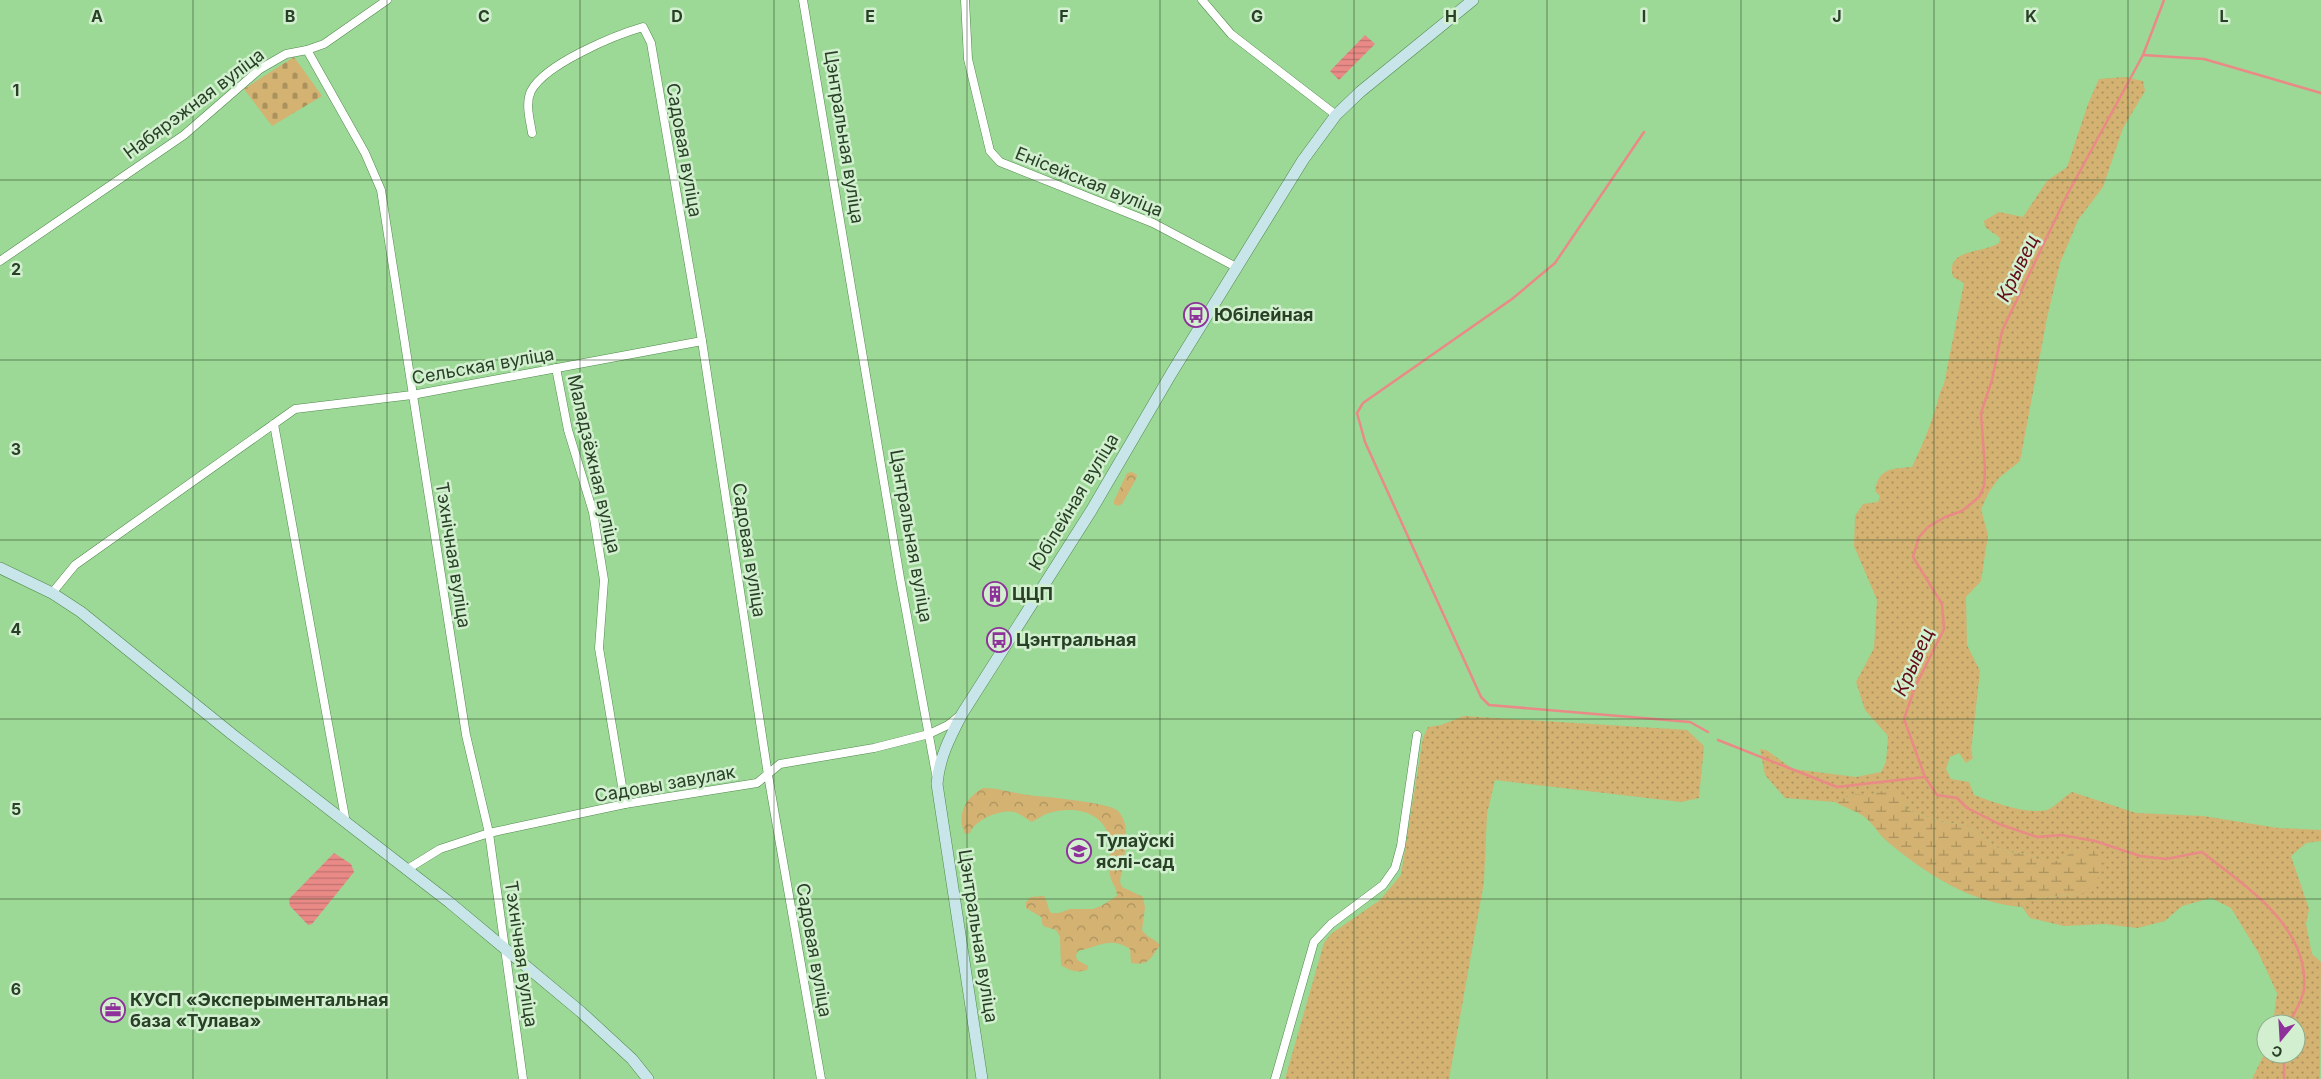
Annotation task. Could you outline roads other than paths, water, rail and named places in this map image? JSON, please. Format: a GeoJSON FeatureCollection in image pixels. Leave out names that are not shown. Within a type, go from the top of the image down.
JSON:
{"type":"FeatureCollection","features":[{"type":"Feature","properties":{"kind":"main road","name":"Юбілейная вуліца"},"geometry":{"type":"LineString","coordinates":[[937,784],[942,756],[962,714],[1091,511],[1171,374],[1303,160],[1336,115],[1360,92],[1473,0]]}},
{"type":"Feature","properties":{"kind":"main road"},"geometry":{"type":"LineString","coordinates":[[0,568],[52,593],[80,612],[504,947],[581,1012],[632,1059],[648,1079]]}},
{"type":"Feature","properties":{"kind":"main road","name":"Цэнтральная вуліца"},"geometry":{"type":"LineString","coordinates":[[937,784],[982,1079]]}},
{"type":"Feature","properties":{"kind":"street","name":"Набярэжная вуліца"},"geometry":{"type":"LineString","coordinates":[[0,261],[184,135],[260,70],[286,54],[324,44],[387,0]]}},
{"type":"Feature","properties":{"kind":"street","name":"Цэнтральная вуліца"},"geometry":{"type":"LineString","coordinates":[[803,0],[900,578],[937,784]]}},
{"type":"Feature","properties":{"kind":"street","name":"Енісейская вуліца"},"geometry":{"type":"LineString","coordinates":[[965,0],[968,59],[990,151],[1000,162],[1153,223],[1236,268]]}},
{"type":"Feature","properties":{"kind":"street"},"geometry":{"type":"LineString","coordinates":[[1202,0],[1231,34],[1336,115]]}},
{"type":"Feature","properties":{"kind":"street","name":"Садовая вуліца"},"geometry":{"type":"LineString","coordinates":[[532,133],[528,103],[531,91],[543,76],[571,57],[643,27],[651,43],[702,341],[768,775],[821,1079]]}},
{"type":"Feature","properties":{"kind":"street","name":"Тэхнічная вуліца"},"geometry":{"type":"LineString","coordinates":[[307,50],[365,153],[381,190],[466,735],[489,833],[523,1079]]}},
{"type":"Feature","properties":{"kind":"street","name":"Сельская вуліца"},"geometry":{"type":"LineString","coordinates":[[52,593],[75,565],[295,409],[412,395],[702,341]]}},
{"type":"Feature","properties":{"kind":"street","name":"Маладзёжная вуліца"},"geometry":{"type":"LineString","coordinates":[[556,368],[568,430],[593,512],[604,580],[599,648],[625,804]]}},
{"type":"Feature","properties":{"kind":"street"},"geometry":{"type":"LineString","coordinates":[[274,424],[346,823]]}},
{"type":"Feature","properties":{"kind":"street","name":"Садовы завулак"},"geometry":{"type":"LineString","coordinates":[[406,870],[440,849],[489,833],[625,804],[757,783],[780,764],[874,748],[929,734],[948,725],[962,714]]}},
{"type":"Feature","properties":{"kind":"street"},"geometry":{"type":"LineString","coordinates":[[1275,1079],[1314,942],[1331,924],[1383,885],[1395,868],[1401,846],[1417,735]]}},
{"type":"Feature","properties":{"kind":"waterway","name":"Крывец"},"geometry":{"type":"LineString","coordinates":[[2164,0],[2143,55],[2067,195],[2002,331],[1992,380],[1981,413],[1985,469],[1984,486],[1979,497],[1962,511],[1945,517],[1928,527],[1919,537],[1913,557],[1942,604],[1944,629],[1915,687],[1904,719],[1925,777],[1937,795],[1957,798],[1967,808],[1999,824],[2037,837],[2061,835],[2095,841],[2140,856],[2166,859],[2202,852],[2237,879],[2271,910],[2285,927],[2296,946],[2303,966],[2304,989],[2294,1014]]}},
{"type":"Feature","properties":{"kind":"waterway"},"geometry":{"type":"LineString","coordinates":[[2143,55],[2204,59],[2321,93]]}},
{"type":"Feature","properties":{"kind":"waterway"},"geometry":{"type":"LineString","coordinates":[[1644,132],[1555,263],[1512,299],[1363,403],[1357,413],[1365,442],[1481,697],[1489,705],[1690,722],[1708,732]]}},
{"type":"Feature","properties":{"kind":"waterway"},"geometry":{"type":"LineString","coordinates":[[1718,740],[1837,787],[1925,777]]}},
{"type":"Feature","properties":{"kind":"waterway","name":"Крывец"},"geometry":{"type":"LineString","coordinates":[[2284,1064],[2284,1079]]}},
{"type":"Feature","properties":{"kind":"place","name":"Юбілейная"},"geometry":{"type":"Point","coordinates":[1196,315]}},
{"type":"Feature","properties":{"kind":"place","name":"ЦЦП"},"geometry":{"type":"Point","coordinates":[995,594]}},
{"type":"Feature","properties":{"kind":"place","name":"Цэнтральная"},"geometry":{"type":"Point","coordinates":[999,640]}},
{"type":"Feature","properties":{"kind":"place","name":"Тулаўскі яслі-сад"},"geometry":{"type":"Point","coordinates":[1079,851]}},
{"type":"Feature","properties":{"kind":"place","name":"КУСП «Эксперыментальная база «Тулава»"},"geometry":{"type":"Point","coordinates":[113,1010]}}]}
